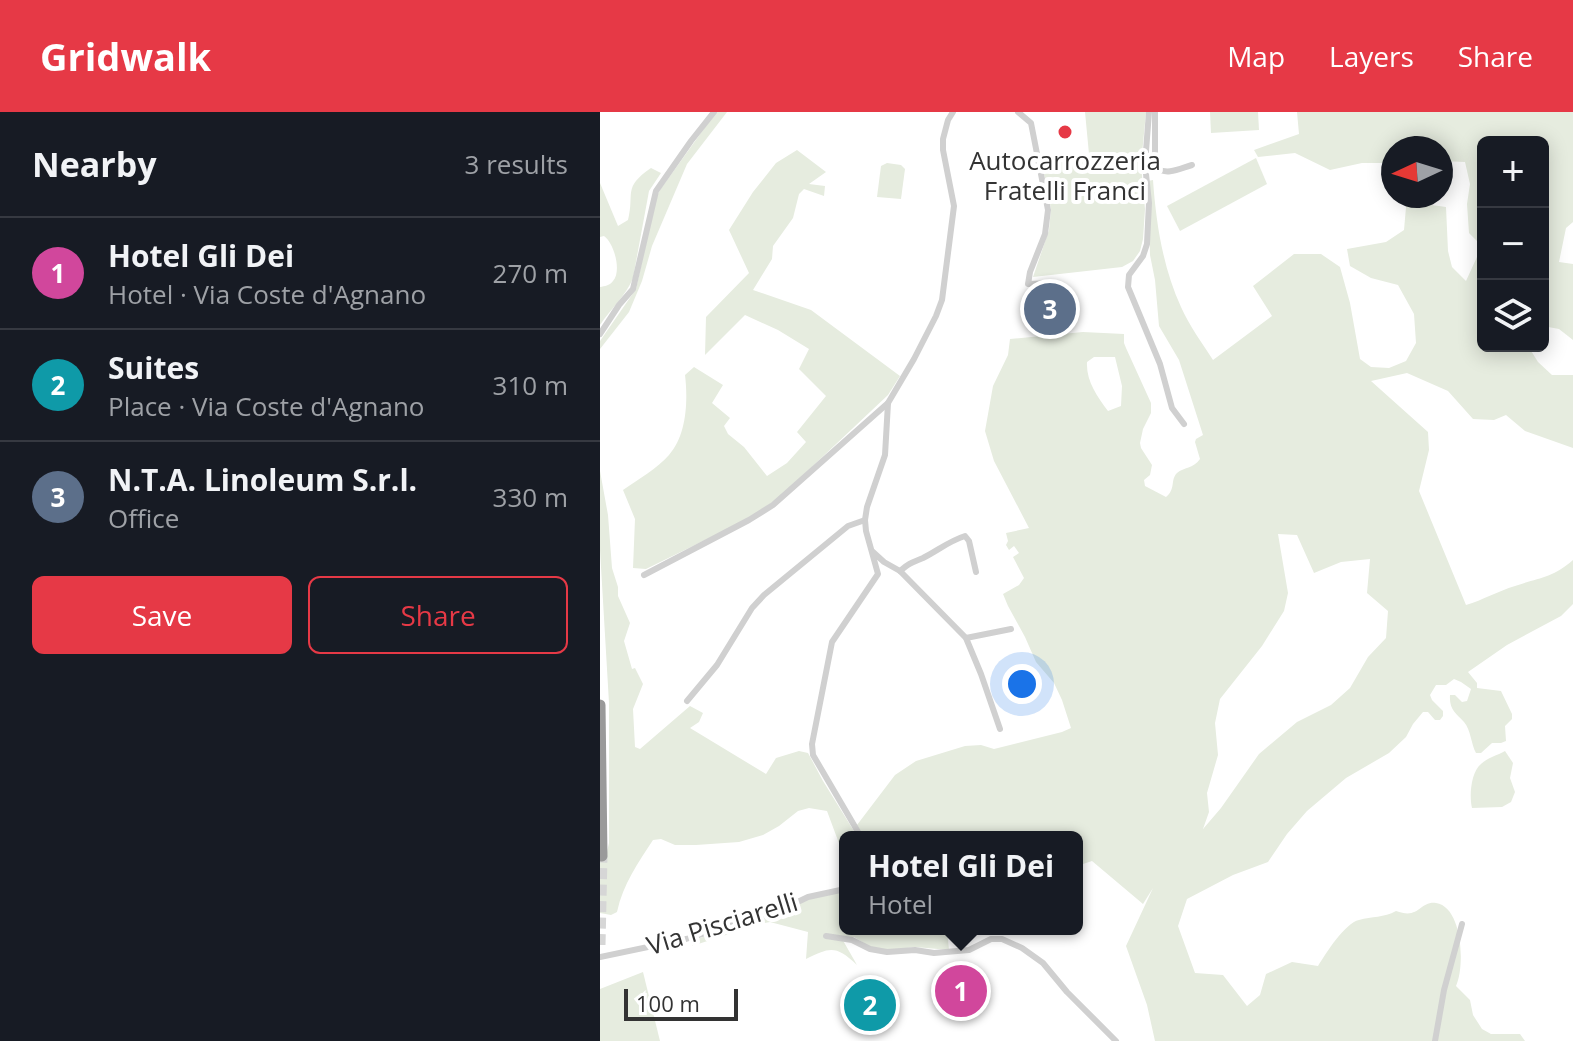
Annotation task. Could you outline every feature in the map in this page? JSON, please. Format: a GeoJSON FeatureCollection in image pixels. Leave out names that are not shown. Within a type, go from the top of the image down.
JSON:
{"type":"FeatureCollection","features":[{"type":"Feature","properties":{"kind":"highway"},"geometry":{"type":"LineString","coordinates":[[600,705],[602,856]]}},
{"type":"Feature","properties":{"kind":"street"},"geometry":{"type":"LineString","coordinates":[[600,334],[633,289],[656,191],[714,112]]}},
{"type":"Feature","properties":{"kind":"street"},"geometry":{"type":"LineString","coordinates":[[644,575],[773,505],[888,403],[914,359],[942,300],[954,206],[943,139],[953,112]]}},
{"type":"Feature","properties":{"kind":"street"},"geometry":{"type":"LineString","coordinates":[[1018,112],[1031,123],[1048,210],[1045,234],[1028,284],[1053,283]]}},
{"type":"Feature","properties":{"kind":"street"},"geometry":{"type":"LineString","coordinates":[[1152,112],[1157,168],[1164,173],[1192,165]]}},
{"type":"Feature","properties":{"kind":"street"},"geometry":{"type":"LineString","coordinates":[[1152,112],[1145,164],[1149,203],[1147,244],[1143,256],[1129,275],[1128,287],[1160,364],[1172,408],[1184,424]]}},
{"type":"Feature","properties":{"kind":"street"},"geometry":{"type":"LineString","coordinates":[[857,831],[812,749],[832,642],[878,574],[865,520],[885,455],[888,403]]}},
{"type":"Feature","properties":{"kind":"street"},"geometry":{"type":"LineString","coordinates":[[687,701],[717,665],[752,608],[764,595],[848,526],[865,520]]}},
{"type":"Feature","properties":{"kind":"street"},"geometry":{"type":"LineString","coordinates":[[900,571],[911,561],[965,536],[976,572]]}},
{"type":"Feature","properties":{"kind":"street"},"geometry":{"type":"LineString","coordinates":[[873,552],[900,571],[966,638],[1000,729]]}},
{"type":"Feature","properties":{"kind":"street"},"geometry":{"type":"LineString","coordinates":[[966,638],[1011,629]]}},
{"type":"Feature","properties":{"kind":"street","name":"Via Pisciarelli"},"geometry":{"type":"LineString","coordinates":[[600,957],[686,939],[781,910],[808,897],[839,890]]}},
{"type":"Feature","properties":{"kind":"street"},"geometry":{"type":"LineString","coordinates":[[1435,1041],[1444,990],[1462,924]]}},
{"type":"Feature","properties":{"kind":"street"},"geometry":{"type":"LineString","coordinates":[[826,936],[852,940],[870,949],[887,952],[915,950],[934,953],[969,950],[991,939],[1002,939],[1043,963],[1116,1041]]}},
{"type":"Feature","properties":{"kind":"shaded area"},"geometry":{"type":"Polygon","coordinates":[[[716,112],[727,112],[687,164],[652,246],[629,312],[600,349],[600,341],[636,289],[656,198],[716,112]]]}},
{"type":"Feature","properties":{"kind":"shaded area"},"geometry":{"type":"Polygon","coordinates":[[[1085,112],[1146,112],[1141,165],[1145,209],[1140,251],[1133,261],[1122,267],[1033,277],[1049,230],[1051,209],[1041,159],[1089,154],[1085,112]]]}},
{"type":"Feature","properties":{"kind":"shaded area"},"geometry":{"type":"Polygon","coordinates":[[[1210,112],[1258,112],[1259,130],[1211,133],[1210,112]]]}},
{"type":"Feature","properties":{"kind":"shaded area"},"geometry":{"type":"Polygon","coordinates":[[[1297,112],[1573,112],[1573,222],[1566,228],[1559,262],[1573,264],[1573,340],[1559,329],[1549,327],[1549,136],[1477,136],[1477,241],[1469,233],[1467,204],[1470,184],[1465,162],[1453,162],[1453,136],[1381,136],[1381,163],[1362,163],[1330,170],[1295,153],[1258,157],[1254,150],[1299,134],[1297,112]]]}},
{"type":"Feature","properties":{"kind":"shaded area"},"geometry":{"type":"Polygon","coordinates":[[[797,150],[826,172],[809,184],[825,186],[824,196],[804,189],[799,194],[793,218],[773,246],[772,259],[753,290],[811,310],[900,376],[888,395],[781,496],[750,518],[646,569],[633,568],[635,519],[623,490],[659,465],[680,438],[685,417],[685,375],[694,367],[723,385],[712,403],[730,418],[724,426],[728,434],[744,447],[767,476],[787,463],[806,442],[797,432],[826,396],[799,369],[809,349],[745,315],[705,355],[706,317],[749,273],[729,230],[776,163],[797,150]]]}},
{"type":"Feature","properties":{"kind":"shaded area"},"geometry":{"type":"Polygon","coordinates":[[[1256,158],[1267,184],[1180,231],[1167,206],[1256,158]]]}},
{"type":"Feature","properties":{"kind":"shaded area"},"geometry":{"type":"Polygon","coordinates":[[[887,163],[901,165],[905,169],[901,199],[877,197],[881,166],[887,163]]]}},
{"type":"Feature","properties":{"kind":"shaded area"},"geometry":{"type":"Polygon","coordinates":[[[651,168],[661,173],[649,191],[633,278],[600,325],[600,287],[611,283],[617,271],[611,245],[604,236],[600,237],[600,183],[618,226],[628,220],[633,186],[651,168]]]}},
{"type":"Feature","properties":{"kind":"shaded area"},"geometry":{"type":"Polygon","coordinates":[[[1153,180],[1161,245],[1169,277],[1188,320],[1213,360],[1272,316],[1253,286],[1294,254],[1321,254],[1340,267],[1360,359],[1371,367],[1389,368],[1406,361],[1416,343],[1414,314],[1398,285],[1371,278],[1350,266],[1347,249],[1386,242],[1404,230],[1406,208],[1446,208],[1452,267],[1466,281],[1477,257],[1477,352],[1532,352],[1552,375],[1573,375],[1573,448],[1525,431],[1506,415],[1494,420],[1473,419],[1448,391],[1407,373],[1371,381],[1428,432],[1429,450],[1419,491],[1466,605],[1552,574],[1573,560],[1573,604],[1561,616],[1507,645],[1468,672],[1477,683],[1477,688],[1501,691],[1512,714],[1512,719],[1505,726],[1506,741],[1492,743],[1481,753],[1476,753],[1466,725],[1454,711],[1450,700],[1450,695],[1455,695],[1462,702],[1467,701],[1471,689],[1454,679],[1446,685],[1436,685],[1430,695],[1443,711],[1440,720],[1423,712],[1406,737],[1389,753],[1346,778],[1307,811],[1268,862],[1233,875],[1187,899],[1178,926],[1195,973],[1223,975],[1247,1006],[1260,995],[1266,974],[1292,962],[1318,966],[1336,939],[1354,922],[1396,911],[1415,912],[1436,903],[1445,907],[1457,926],[1461,952],[1456,986],[1470,1000],[1473,1015],[1482,1029],[1491,1034],[1520,1034],[1525,1041],[1155,1041],[1147,1005],[1126,946],[1153,888],[1143,904],[1092,861],[1083,864],[1083,831],[860,831],[857,825],[895,775],[916,761],[965,746],[981,745],[994,749],[1071,728],[1054,683],[1036,662],[1003,594],[1019,585],[1024,578],[1013,557],[1019,553],[1014,546],[1009,550],[1006,533],[1029,528],[994,461],[985,431],[993,386],[1008,355],[1010,339],[1083,332],[1124,334],[1124,343],[1151,403],[1151,413],[1140,443],[1152,465],[1150,475],[1144,480],[1145,486],[1166,497],[1177,473],[1200,459],[1195,442],[1203,435],[1179,360],[1159,326],[1150,255],[1148,181],[1153,180]],[[1094,357],[1087,362],[1090,382],[1108,411],[1121,406],[1122,386],[1115,357],[1094,357]],[[1278,534],[1288,593],[1284,611],[1262,646],[1220,699],[1215,723],[1218,755],[1207,793],[1209,812],[1203,829],[1259,754],[1297,722],[1331,705],[1350,688],[1368,657],[1386,638],[1388,611],[1367,593],[1370,559],[1341,562],[1314,573],[1297,535],[1278,534]]]}},
{"type":"Feature","properties":{"kind":"shaded area"},"geometry":{"type":"Polygon","coordinates":[[[600,471],[608,515],[612,568],[618,596],[630,623],[624,641],[632,669],[635,668],[643,684],[633,709],[635,747],[640,749],[690,706],[703,713],[699,722],[690,728],[766,774],[776,758],[799,751],[808,753],[854,831],[839,831],[839,843],[827,811],[809,808],[798,811],[763,835],[739,842],[675,845],[661,839],[653,840],[627,883],[617,912],[611,915],[600,913],[600,854],[607,852],[609,843],[609,703],[600,550],[600,471]]]}},
{"type":"Feature","properties":{"kind":"shaded area"},"geometry":{"type":"Polygon","coordinates":[[[1505,751],[1513,763],[1510,778],[1515,792],[1511,802],[1502,807],[1472,808],[1475,773],[1486,760],[1505,751]]]}},
{"type":"Feature","properties":{"kind":"shaded area"},"geometry":{"type":"Polygon","coordinates":[[[839,892],[839,935],[948,935],[949,950],[872,948],[854,937],[841,937],[857,965],[844,954],[833,950],[806,959],[808,932],[770,922],[692,946],[692,941],[811,898],[839,892]]]}},
{"type":"Feature","properties":{"kind":"shaded area"},"geometry":{"type":"Polygon","coordinates":[[[643,972],[660,1041],[600,1041],[600,989],[643,972]]]}},
{"type":"Feature","properties":{"kind":"tunnel"},"geometry":{"type":"LineString","coordinates":[[600,945],[602,856]]}},
{"type":"Feature","properties":{"kind":"place","name":"Autocarrozzeria Fratelli Franci"},"geometry":{"type":"Point","coordinates":[1065,132]}},
{"type":"Feature","properties":{"kind":"place","name":"N.T.A. Linoleum S.r.l."},"geometry":{"type":"Point","coordinates":[1050,309]}},
{"type":"Feature","properties":{"kind":"place","name":"Hotel Gli Dei"},"geometry":{"type":"Point","coordinates":[961,991]}},
{"type":"Feature","properties":{"kind":"place","name":"Suites"},"geometry":{"type":"Point","coordinates":[870,1005]}}]}
